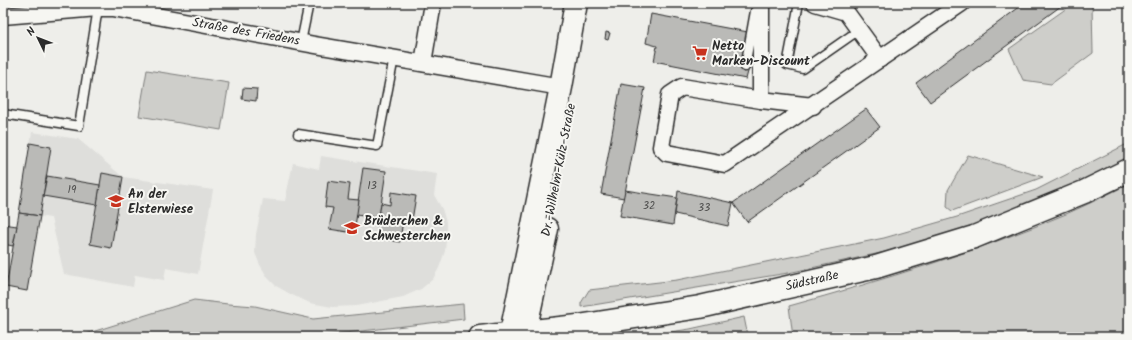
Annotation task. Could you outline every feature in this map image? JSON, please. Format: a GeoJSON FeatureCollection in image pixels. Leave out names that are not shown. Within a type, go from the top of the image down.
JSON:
{"type":"FeatureCollection","features":[{"type":"Feature","properties":{"kind":"street"},"geometry":{"type":"LineString","coordinates":[[423,63],[433,3]]}},
{"type":"Feature","properties":{"kind":"street","name":"Dr.-Wilhelm-Külz-Straße"},"geometry":{"type":"LineString","coordinates":[[518,335],[576,3]]}},
{"type":"Feature","properties":{"kind":"street","name":"Dr.-Wilhelm-Külz-Straße"},"geometry":{"type":"LineString","coordinates":[[518,335],[537,279],[592,3]]}},
{"type":"Feature","properties":{"kind":"street"},"geometry":{"type":"LineString","coordinates":[[761,3],[762,100]]}},
{"type":"Feature","properties":{"kind":"street"},"geometry":{"type":"LineString","coordinates":[[815,3],[846,12],[880,59]]}},
{"type":"Feature","properties":{"kind":"street"},"geometry":{"type":"LineString","coordinates":[[813,106],[762,100],[682,87],[670,95],[661,147],[667,153],[725,164],[813,106],[962,3]]}},
{"type":"Feature","properties":{"kind":"street","name":"Straße des Friedens"},"geometry":{"type":"LineString","coordinates":[[3,16],[98,8],[130,7],[301,42],[561,86]]}},
{"type":"Feature","properties":{"kind":"street","name":"Südstraße"},"geometry":{"type":"LineString","coordinates":[[480,337],[518,335],[700,307],[876,267],[981,234],[1084,192],[1129,170]]}},
{"type":"Feature","properties":{"kind":"lane"},"geometry":{"type":"LineString","coordinates":[[301,42],[309,3]]}},
{"type":"Feature","properties":{"kind":"lane"},"geometry":{"type":"LineString","coordinates":[[745,67],[756,3]]}},
{"type":"Feature","properties":{"kind":"lane"},"geometry":{"type":"LineString","coordinates":[[799,3],[787,65],[803,69],[860,30]]}},
{"type":"Feature","properties":{"kind":"lane"},"geometry":{"type":"LineString","coordinates":[[3,114],[79,126],[98,8]]}},
{"type":"Feature","properties":{"kind":"lane"},"geometry":{"type":"LineString","coordinates":[[298,134],[377,146],[394,58]]}},
{"type":"Feature","properties":{"kind":"shaded area"},"geometry":{"type":"Polygon","coordinates":[[[1074,3],[1094,3],[1092,6],[1093,53],[1051,84],[1023,80],[1009,49],[1074,3]]]}},
{"type":"Feature","properties":{"kind":"shaded area"},"geometry":{"type":"Polygon","coordinates":[[[147,70],[229,83],[221,130],[139,116],[147,70]]]}},
{"type":"Feature","properties":{"kind":"shaded area","name":"An der Elsterwiese"},"geometry":{"type":"Polygon","coordinates":[[[32,132],[78,139],[123,177],[213,190],[198,274],[166,268],[164,280],[135,275],[133,287],[64,274],[51,218],[19,213],[32,132]]]}},
{"type":"Feature","properties":{"kind":"shaded area"},"geometry":{"type":"Polygon","coordinates":[[[1129,143],[1129,160],[1041,200],[962,230],[885,252],[788,273],[581,307],[581,303],[589,290],[677,280],[884,238],[957,217],[1036,190],[1129,143]]]}},
{"type":"Feature","properties":{"kind":"shaded area"},"geometry":{"type":"Polygon","coordinates":[[[968,155],[1043,177],[952,211],[947,207],[948,190],[968,155]]]}},
{"type":"Feature","properties":{"kind":"shaded area","name":"Brüderchen & Schwesterchen"},"geometry":{"type":"Polygon","coordinates":[[[321,156],[437,174],[434,195],[442,209],[446,222],[445,251],[433,279],[421,289],[403,297],[356,306],[332,307],[310,303],[292,295],[276,286],[268,278],[255,253],[256,234],[263,199],[285,201],[293,163],[319,169],[321,156]]]}},
{"type":"Feature","properties":{"kind":"shaded area"},"geometry":{"type":"Polygon","coordinates":[[[1129,184],[1129,337],[793,337],[789,306],[859,286],[998,241],[1066,214],[1129,184]]]}},
{"type":"Feature","properties":{"kind":"shaded area"},"geometry":{"type":"Polygon","coordinates":[[[194,300],[255,306],[313,319],[463,304],[464,319],[311,337],[76,337],[194,300]]]}},
{"type":"Feature","properties":{"kind":"shaded area"},"geometry":{"type":"Polygon","coordinates":[[[744,317],[748,337],[637,337],[690,329],[744,317]]]}},
{"type":"Feature","properties":{"kind":"building"},"geometry":{"type":"Polygon","coordinates":[[[1025,3],[1065,3],[930,102],[916,83],[1025,3]]]}},
{"type":"Feature","properties":{"kind":"building","name":"Netto Marken-Discount"},"geometry":{"type":"Polygon","coordinates":[[[651,14],[748,32],[749,68],[746,79],[654,61],[657,46],[646,43],[651,14]]]}},
{"type":"Feature","properties":{"kind":"building"},"geometry":{"type":"Polygon","coordinates":[[[606,32],[610,33],[608,40],[605,39],[606,32]]]}},
{"type":"Feature","properties":{"kind":"building"},"geometry":{"type":"Polygon","coordinates":[[[621,84],[645,88],[624,198],[601,194],[621,84]]]}},
{"type":"Feature","properties":{"kind":"building"},"geometry":{"type":"Polygon","coordinates":[[[243,88],[257,89],[256,101],[242,99],[243,88]]]}},
{"type":"Feature","properties":{"kind":"building"},"geometry":{"type":"Polygon","coordinates":[[[866,109],[880,127],[747,222],[733,203],[866,109]]]}},
{"type":"Feature","properties":{"kind":"building"},"geometry":{"type":"Polygon","coordinates":[[[30,143],[51,147],[40,216],[19,213],[30,143]]]}},
{"type":"Feature","properties":{"kind":"building"},"geometry":{"type":"Polygon","coordinates":[[[363,168],[386,171],[379,218],[356,215],[363,168]]]}},
{"type":"Feature","properties":{"kind":"building"},"geometry":{"type":"Polygon","coordinates":[[[102,173],[123,177],[111,248],[90,244],[102,173]]]}},
{"type":"Feature","properties":{"kind":"building"},"geometry":{"type":"Polygon","coordinates":[[[47,176],[100,185],[97,205],[43,196],[47,176]]]}},
{"type":"Feature","properties":{"kind":"building"},"geometry":{"type":"Polygon","coordinates":[[[328,181],[350,184],[348,199],[359,200],[354,233],[329,229],[333,208],[325,207],[328,181]]]}},
{"type":"Feature","properties":{"kind":"building"},"geometry":{"type":"Polygon","coordinates":[[[625,190],[677,198],[673,225],[620,216],[625,190]]]}},
{"type":"Feature","properties":{"kind":"building"},"geometry":{"type":"Polygon","coordinates":[[[678,191],[733,203],[728,226],[675,214],[678,191]]]}},
{"type":"Feature","properties":{"kind":"building"},"geometry":{"type":"Polygon","coordinates":[[[391,192],[416,196],[412,220],[403,219],[400,242],[376,238],[381,203],[390,205],[391,192]]]}},
{"type":"Feature","properties":{"kind":"building"},"geometry":{"type":"Polygon","coordinates":[[[19,213],[40,216],[27,291],[6,287],[19,213]]]}},
{"type":"Feature","properties":{"kind":"building"},"geometry":{"type":"Polygon","coordinates":[[[3,224],[17,226],[13,246],[3,244],[3,224]]]}},
{"type":"Feature","properties":{"kind":"place","name":"Netto Marken-Discount"},"geometry":{"type":"Point","coordinates":[700,53]}},
{"type":"Feature","properties":{"kind":"place","name":"An der Elsterwiese"},"geometry":{"type":"Point","coordinates":[116,201]}},
{"type":"Feature","properties":{"kind":"place","name":"Brüderchen & Schwesterchen"},"geometry":{"type":"Point","coordinates":[352,228]}}]}
